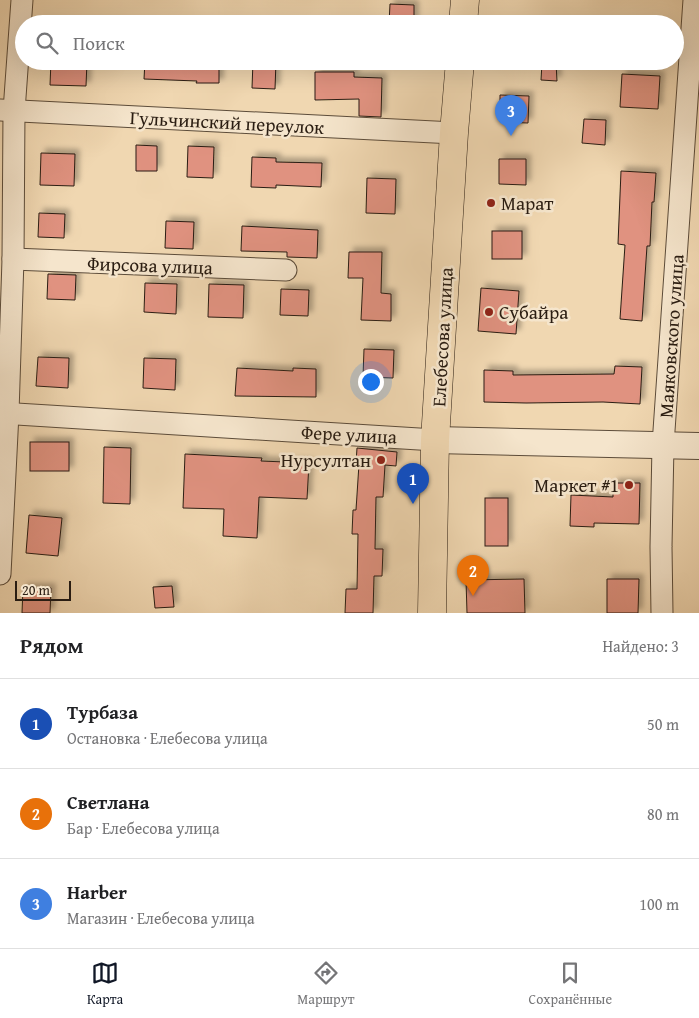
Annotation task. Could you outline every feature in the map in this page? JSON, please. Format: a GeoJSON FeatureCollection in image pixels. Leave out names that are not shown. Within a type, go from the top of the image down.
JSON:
{"type":"FeatureCollection","features":[{"type":"Feature","properties":{"kind":"main road"},"geometry":{"type":"LineString","coordinates":[[464,15],[465,0]]}},
{"type":"Feature","properties":{"kind":"main road","name":"Елебесова улица"},"geometry":{"type":"LineString","coordinates":[[432,613],[435,440],[459,70]]}},
{"type":"Feature","properties":{"kind":"street"},"geometry":{"type":"LineString","coordinates":[[20,15],[22,0]]}},
{"type":"Feature","properties":{"kind":"street","name":"Маяковского улица"},"geometry":{"type":"LineString","coordinates":[[662,613],[663,445],[694,0]]}},
{"type":"Feature","properties":{"kind":"street"},"geometry":{"type":"LineString","coordinates":[[0,571],[4,413],[13,259],[7,111],[15,52]]}},
{"type":"Feature","properties":{"kind":"street","name":"Гульчинский переулок"},"geometry":{"type":"LineString","coordinates":[[7,111],[454,132]]}},
{"type":"Feature","properties":{"kind":"street","name":"Фирсова улица"},"geometry":{"type":"LineString","coordinates":[[13,259],[286,270]]}},
{"type":"Feature","properties":{"kind":"street","name":"Фере улица"},"geometry":{"type":"LineString","coordinates":[[4,413],[435,440],[699,446]]}},
{"type":"Feature","properties":{"kind":"building"},"geometry":{"type":"Polygon","coordinates":[[[390,4],[414,5],[414,15],[389,15],[390,4]]]}},
{"type":"Feature","properties":{"kind":"building"},"geometry":{"type":"Polygon","coordinates":[[[51,70],[87,70],[86,86],[50,85],[51,70]]]}},
{"type":"Feature","properties":{"kind":"building"},"geometry":{"type":"Polygon","coordinates":[[[144,70],[219,70],[219,83],[144,79],[144,70]]]}},
{"type":"Feature","properties":{"kind":"building"},"geometry":{"type":"Polygon","coordinates":[[[253,70],[276,70],[275,89],[252,88],[253,70]]]}},
{"type":"Feature","properties":{"kind":"building"},"geometry":{"type":"Polygon","coordinates":[[[542,70],[556,70],[557,81],[541,80],[542,70]]]}},
{"type":"Feature","properties":{"kind":"building"},"geometry":{"type":"Polygon","coordinates":[[[315,72],[354,72],[354,77],[382,78],[381,117],[359,116],[359,99],[315,100],[315,72]]]}},
{"type":"Feature","properties":{"kind":"building"},"geometry":{"type":"Polygon","coordinates":[[[622,74],[660,76],[658,109],[620,107],[622,74]]]}},
{"type":"Feature","properties":{"kind":"building"},"geometry":{"type":"Polygon","coordinates":[[[500,95],[529,96],[528,123],[500,122],[500,95]]]}},
{"type":"Feature","properties":{"kind":"building"},"geometry":{"type":"Polygon","coordinates":[[[584,119],[606,120],[605,145],[582,143],[584,119]]]}},
{"type":"Feature","properties":{"kind":"building"},"geometry":{"type":"Polygon","coordinates":[[[136,145],[157,146],[157,171],[136,171],[136,145]]]}},
{"type":"Feature","properties":{"kind":"building"},"geometry":{"type":"Polygon","coordinates":[[[188,146],[214,147],[213,178],[187,177],[188,146]]]}},
{"type":"Feature","properties":{"kind":"building"},"geometry":{"type":"Polygon","coordinates":[[[41,153],[75,154],[74,186],[40,185],[41,153]]]}},
{"type":"Feature","properties":{"kind":"building"},"geometry":{"type":"Polygon","coordinates":[[[252,157],[276,158],[276,162],[322,163],[321,187],[276,185],[276,188],[251,187],[252,157]]]}},
{"type":"Feature","properties":{"kind":"building"},"geometry":{"type":"Polygon","coordinates":[[[499,159],[526,159],[526,185],[499,184],[499,159]]]}},
{"type":"Feature","properties":{"kind":"building"},"geometry":{"type":"Polygon","coordinates":[[[621,171],[656,173],[654,202],[652,202],[650,246],[647,246],[642,321],[620,319],[625,245],[618,244],[621,171]]]}},
{"type":"Feature","properties":{"kind":"building"},"geometry":{"type":"Polygon","coordinates":[[[367,178],[396,179],[395,214],[366,213],[367,178]]]}},
{"type":"Feature","properties":{"kind":"building"},"geometry":{"type":"Polygon","coordinates":[[[39,213],[65,214],[64,238],[38,237],[39,213]]]}},
{"type":"Feature","properties":{"kind":"building"},"geometry":{"type":"Polygon","coordinates":[[[166,221],[194,222],[193,249],[165,248],[166,221]]]}},
{"type":"Feature","properties":{"kind":"building"},"geometry":{"type":"Polygon","coordinates":[[[242,226],[318,230],[317,258],[287,257],[287,252],[241,251],[242,226]]]}},
{"type":"Feature","properties":{"kind":"building"},"geometry":{"type":"Polygon","coordinates":[[[492,231],[522,231],[522,259],[492,259],[492,231]]]}},
{"type":"Feature","properties":{"kind":"building"},"geometry":{"type":"Polygon","coordinates":[[[349,252],[382,252],[381,293],[391,294],[391,321],[361,320],[363,278],[348,278],[349,252]]]}},
{"type":"Feature","properties":{"kind":"building"},"geometry":{"type":"Polygon","coordinates":[[[48,274],[76,275],[75,300],[47,299],[48,274]]]}},
{"type":"Feature","properties":{"kind":"building"},"geometry":{"type":"Polygon","coordinates":[[[145,283],[177,284],[176,314],[144,312],[145,283]]]}},
{"type":"Feature","properties":{"kind":"building"},"geometry":{"type":"Polygon","coordinates":[[[209,284],[244,285],[243,318],[208,317],[209,284]]]}},
{"type":"Feature","properties":{"kind":"building"},"geometry":{"type":"Polygon","coordinates":[[[481,288],[519,291],[516,334],[478,331],[481,288]]]}},
{"type":"Feature","properties":{"kind":"building"},"geometry":{"type":"Polygon","coordinates":[[[281,289],[309,290],[308,316],[280,315],[281,289]]]}},
{"type":"Feature","properties":{"kind":"building"},"geometry":{"type":"Polygon","coordinates":[[[364,349],[394,350],[393,378],[363,377],[364,349]]]}},
{"type":"Feature","properties":{"kind":"building"},"geometry":{"type":"Polygon","coordinates":[[[38,357],[69,358],[68,388],[36,386],[38,357]]]}},
{"type":"Feature","properties":{"kind":"building"},"geometry":{"type":"Polygon","coordinates":[[[144,358],[176,359],[175,390],[143,388],[144,358]]]}},
{"type":"Feature","properties":{"kind":"building"},"geometry":{"type":"Polygon","coordinates":[[[615,366],[642,367],[640,404],[603,402],[484,402],[484,370],[513,371],[513,375],[614,374],[615,366]]]}},
{"type":"Feature","properties":{"kind":"building"},"geometry":{"type":"Polygon","coordinates":[[[237,368],[293,371],[293,368],[316,369],[316,397],[235,396],[237,368]]]}},
{"type":"Feature","properties":{"kind":"building"},"geometry":{"type":"Polygon","coordinates":[[[30,442],[69,442],[69,471],[30,471],[30,442]]]}},
{"type":"Feature","properties":{"kind":"building"},"geometry":{"type":"Polygon","coordinates":[[[104,447],[131,448],[130,504],[103,503],[104,447]]]}},
{"type":"Feature","properties":{"kind":"building"},"geometry":{"type":"Polygon","coordinates":[[[357,448],[397,452],[396,466],[385,465],[383,497],[376,497],[375,549],[383,549],[382,576],[374,576],[373,613],[345,613],[346,589],[357,589],[358,534],[352,534],[353,510],[356,510],[359,464],[356,463],[357,448]]]}},
{"type":"Feature","properties":{"kind":"building"},"geometry":{"type":"Polygon","coordinates":[[[185,454],[262,458],[261,461],[309,463],[307,499],[259,497],[257,538],[223,536],[224,509],[183,508],[185,454]]]}},
{"type":"Feature","properties":{"kind":"building"},"geometry":{"type":"Polygon","coordinates":[[[613,483],[640,483],[639,524],[594,523],[594,527],[570,526],[571,495],[613,497],[613,483]]]}},
{"type":"Feature","properties":{"kind":"building"},"geometry":{"type":"Polygon","coordinates":[[[485,498],[508,498],[508,546],[485,546],[485,498]]]}},
{"type":"Feature","properties":{"kind":"building"},"geometry":{"type":"Polygon","coordinates":[[[29,515],[62,518],[58,556],[26,553],[29,515]]]}},
{"type":"Feature","properties":{"kind":"building"},"geometry":{"type":"Polygon","coordinates":[[[524,579],[525,613],[467,613],[466,580],[524,579]]]}},
{"type":"Feature","properties":{"kind":"building"},"geometry":{"type":"Polygon","coordinates":[[[607,579],[639,579],[638,613],[607,613],[607,579]]]}},
{"type":"Feature","properties":{"kind":"building"},"geometry":{"type":"Polygon","coordinates":[[[172,586],[174,607],[155,608],[153,587],[172,586]]]}},
{"type":"Feature","properties":{"kind":"building"},"geometry":{"type":"Polygon","coordinates":[[[23,588],[51,588],[50,613],[22,613],[23,588]]]}},
{"type":"Feature","properties":{"kind":"place","name":"Harber"},"geometry":{"type":"Point","coordinates":[511,136]}},
{"type":"Feature","properties":{"kind":"place","name":"Марат"},"geometry":{"type":"Point","coordinates":[491,203]}},
{"type":"Feature","properties":{"kind":"place","name":"Субайра"},"geometry":{"type":"Point","coordinates":[489,312]}},
{"type":"Feature","properties":{"kind":"place","name":"Нурсултан"},"geometry":{"type":"Point","coordinates":[381,460]}},
{"type":"Feature","properties":{"kind":"place","name":"Маркет #1"},"geometry":{"type":"Point","coordinates":[629,485]}},
{"type":"Feature","properties":{"kind":"place","name":"Турбаза"},"geometry":{"type":"Point","coordinates":[413,504]}},
{"type":"Feature","properties":{"kind":"place","name":"Светлана"},"geometry":{"type":"Point","coordinates":[473,596]}}]}
